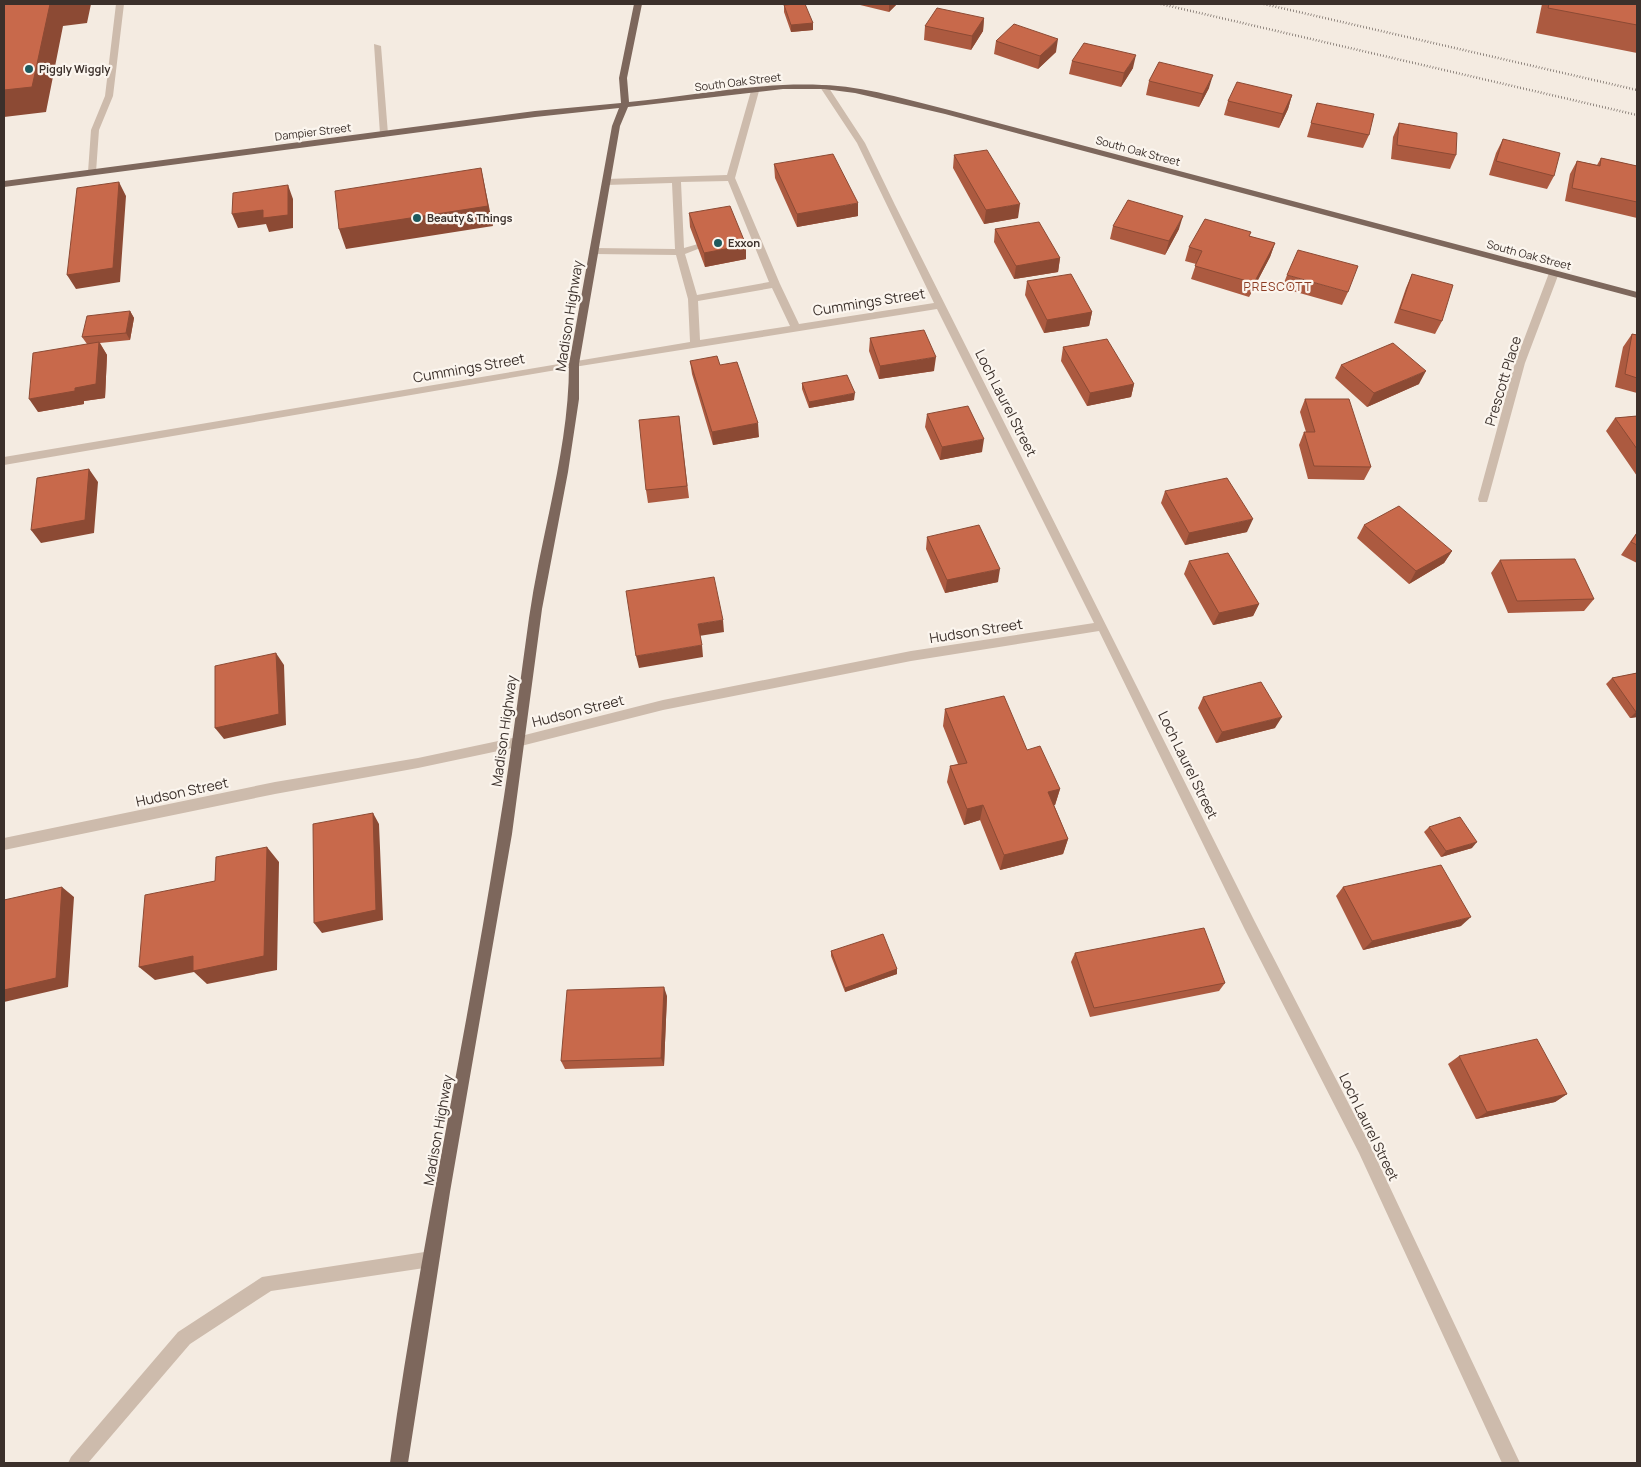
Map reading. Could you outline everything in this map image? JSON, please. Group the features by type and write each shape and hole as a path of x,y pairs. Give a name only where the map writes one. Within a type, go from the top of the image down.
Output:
{"main road":[{"name":"Madison Highway","path":"399,1463 431,1259 505,834 536,608 563,472 574,399 574,364 616,126 625,105 623,78 638,4"},
{"name":"South Oak Street","path":"625,105 803,86 855,91 946,112 1637,295"},
{"name":"Dampier Street","path":"4,184 535,114 625,105"}],"street":[{"path":"92,172 95,130 109,96 120,4"},
{"path":"377,46 384,134"},
{"name":"Loch Laurel Street","path":"824,87 861,143 1250,926 1364,1148 1512,1463"},
{"path":"754,91 731,178 751,237 796,328"},
{"path":"606,182 731,178"},
{"path":"676,180 680,252 693,298 695,344"},
{"path":"594,251 680,252 698,247"},
{"name":"Prescott Place","path":"1483,500 1520,363 1554,273"},
{"path":"693,298 775,284"},
{"name":"Cummings Street","path":"4,461 574,364 940,305"},
{"name":"Hudson Street","path":"4,844 275,788 418,763 517,742 663,705 911,656 1102,626"},
{"path":"77,1463 184,1338 268,1283 431,1259"}],"building":[{"path":"4,4 50,4 32,87 4,90"},
{"path":"805,4 813,23 791,25 784,5"},
{"path":"1549,4 1637,4 1637,25 1548,8"},
{"path":"937,8 984,18 972,36 925,26"},
{"path":"1014,24 1058,39 1040,56 996,41"},
{"path":"1084,43 1136,55 1124,73 1072,61"},
{"path":"1159,62 1213,75 1203,94 1149,81"},
{"path":"1237,82 1292,95 1283,114 1228,101"},
{"path":"1317,103 1374,114 1369,135 1311,123"},
{"path":"1399,123 1457,133 1456,155 1397,145"},
{"path":"1503,139 1560,153 1554,176 1496,161"},
{"path":"987,150 1020,204 986,210 954,155"},
{"path":"833,154 858,203 797,214 774,164"},
{"path":"1601,158 1637,166 1637,202 1572,188 1577,161 1600,166"},
{"path":"481,168 488,206 339,229 335,191"},
{"path":"119,182 113,268 67,275 77,188"},
{"path":"288,185 288,215 263,218 263,210 232,214 233,193"},
{"path":"1128,200 1183,216 1169,241 1113,226"},
{"path":"730,206 746,245 704,253 689,213"},
{"path":"1205,219 1251,232 1249,236 1275,243 1254,283 1195,266 1202,251 1189,247"},
{"path":"1039,222 1060,258 1016,266 995,229"},
{"path":"1298,250 1358,266 1348,292 1287,275"},
{"path":"1071,274 1092,312 1047,320 1027,281"},
{"path":"1412,274 1453,285 1442,321 1400,309"},
{"path":"130,311 126,333 82,337 87,316"},
{"path":"924,330 936,357 880,366 870,338"},
{"path":"1632,334 1637,335 1637,378 1625,374"},
{"path":"1107,339 1134,384 1090,393 1063,347"},
{"path":"99,342 96,384 75,388 75,391 29,399 33,353"},
{"path":"1393,343 1426,371 1374,393 1341,365"},
{"path":"717,356 720,365 737,362 758,423 712,432 690,361"},
{"path":"847,375 855,393 809,402 802,383"},
{"path":"1305,399 1349,399 1371,467 1314,466 1304,432 1315,432"},
{"path":"968,406 984,439 942,447 927,414"},
{"path":"679,416 687,486 646,490 639,420"},
{"path":"1637,416 1637,449 1615,418"},
{"path":"89,469 85,520 31,530 37,478"},
{"path":"1227,478 1253,519 1189,533 1165,491"},
{"path":"1399,506 1452,551 1416,571 1364,525"},
{"path":"979,525 1000,569 947,580 927,537"},
{"path":"1637,533 1637,545 1631,542"},
{"path":"1228,553 1259,604 1219,613 1189,561"},
{"path":"1575,559 1594,599 1517,601 1500,560"},
{"path":"714,577 723,620 698,624 702,645 636,656 626,591"},
{"path":"276,653 279,714 215,728 215,666"},
{"path":"1637,673 1637,712 1636,712 1612,678"},
{"path":"1261,682 1282,717 1222,732 1203,697"},
{"path":"1004,696 1027,750 1040,746 1060,789 1048,792 1068,839 1004,855 983,805 967,809 950,766 967,763 945,709"},
{"path":"373,813 376,910 314,923 313,824"},
{"path":"1460,817 1477,842 1446,851 1429,827"},
{"path":"267,847 264,956 193,971 193,956 139,967 145,895 215,881 216,857"},
{"path":"1441,865 1471,917 1372,941 1343,887"},
{"path":"62,887 56,978 4,990 4,900"},
{"path":"1204,928 1225,983 1094,1008 1075,953"},
{"path":"883,934 897,969 845,988 831,951"},
{"path":"664,987 661,1058 561,1061 567,990"},
{"path":"1537,1039 1567,1094 1487,1112 1459,1056"}],"railway":[{"path":"1161,4 1637,115"},
{"path":"1264,4 1637,90"}],"place":[{"name":"Piggly Wiggly","path":"29,69"},
{"name":"Beauty & Things","path":"417,218"},
{"name":"Exxon","path":"718,243"}],"district":[{"name":"PRESCOTT","path":"1278,287"}]}
